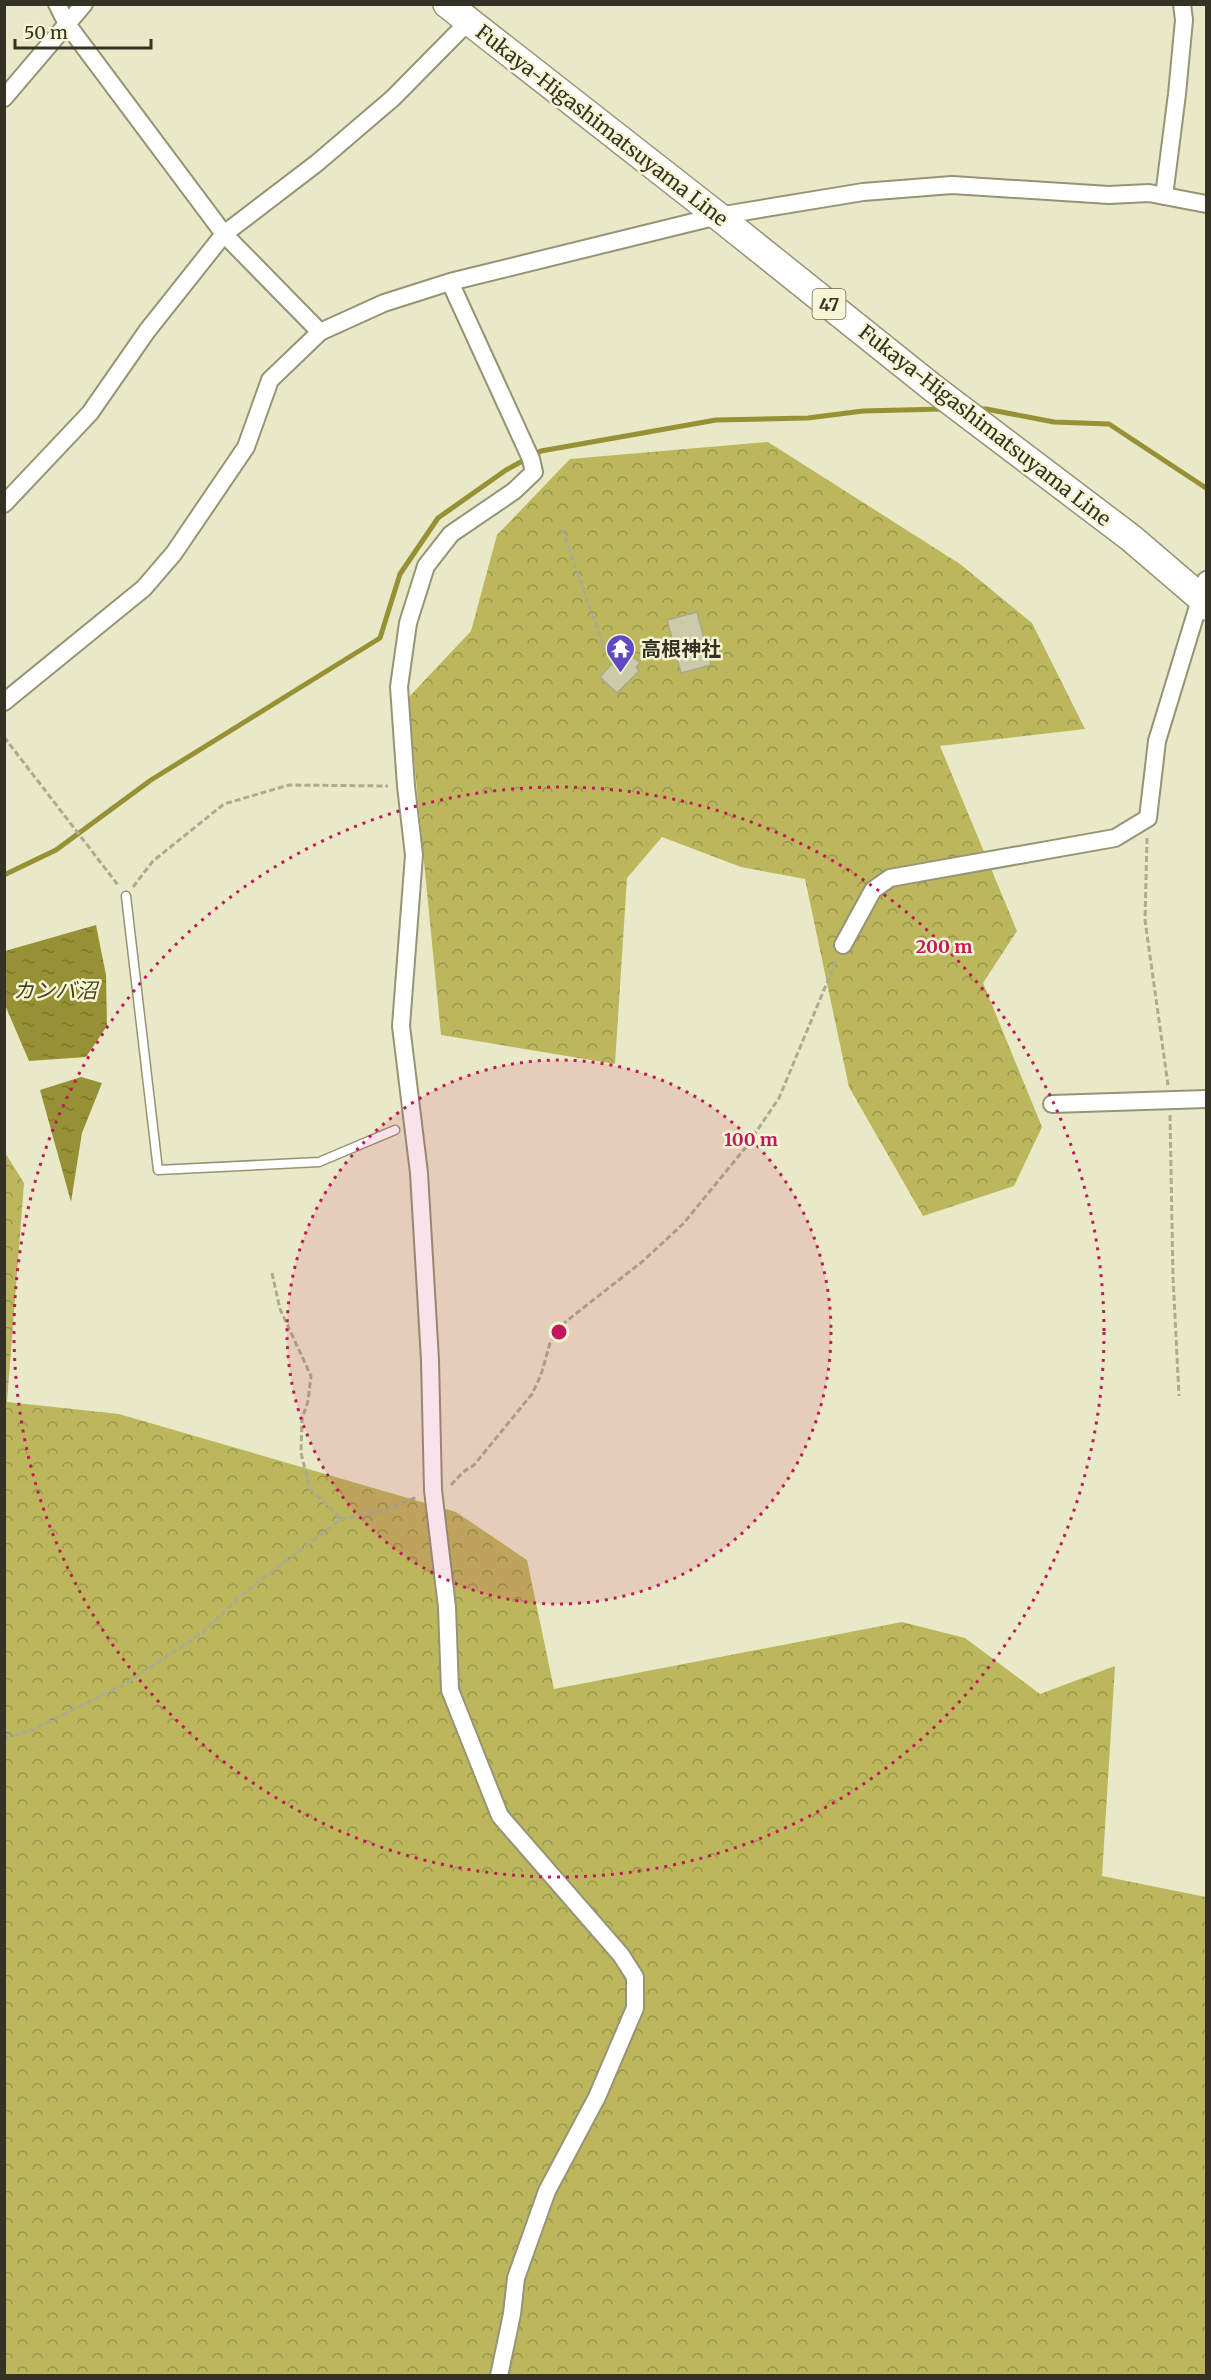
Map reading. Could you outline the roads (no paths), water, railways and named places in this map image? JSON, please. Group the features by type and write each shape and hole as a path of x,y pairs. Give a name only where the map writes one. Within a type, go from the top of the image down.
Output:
{"main road":[{"name":"Fukaya-Higashimatsuyama Line","path":"447,4 933,388 1205,594"}],"street":[{"path":"57,4 67,24 224,234 320,332"},
{"path":"4,98 84,4"},
{"path":"1164,196 1178,94 1184,20 1182,4"},
{"path":"4,504 90,413 147,331 224,234 317,163 393,98 469,21"},
{"path":"4,702 144,588 174,553 246,447 270,380 320,332 384,303 450,282 718,216 864,192 915,186 952,185 1109,195 1149,193 1206,204"},
{"path":"450,282 531,459 534,472 514,491 451,534 426,566 408,623 399,687 406,786 414,855 401,1026 419,1173 430,1360 433,1490 447,1608 450,1690 500,1816 621,1955 635,1977 634,2008 622,2040 597,2097 548,2191 516,2278 512,2314 499,2376"},
{"path":"843,945 873,890 890,878 1115,838 1148,818 1157,741 1205,594"},
{"path":"1052,1104 1206,1099"}],"lane":[{"path":"126,896 158,1170 319,1162 394,1130"}],"water":[{"name":"カンバ沼","path":"96,925 106,975 107,1026 86,1057 29,1061 5,1005 5,951"},
{"path":"81,1077 102,1083 82,1133 71,1202 40,1090"}],"waterway":[{"path":"4,875 56,850 151,780 380,638 400,574 438,518 506,470 541,451 716,420 808,418 863,411 943,409"},
{"path":"977,409 1054,422 1109,424 1206,488"}],"place":[{"name":"高根神社","path":"620,674"}]}
